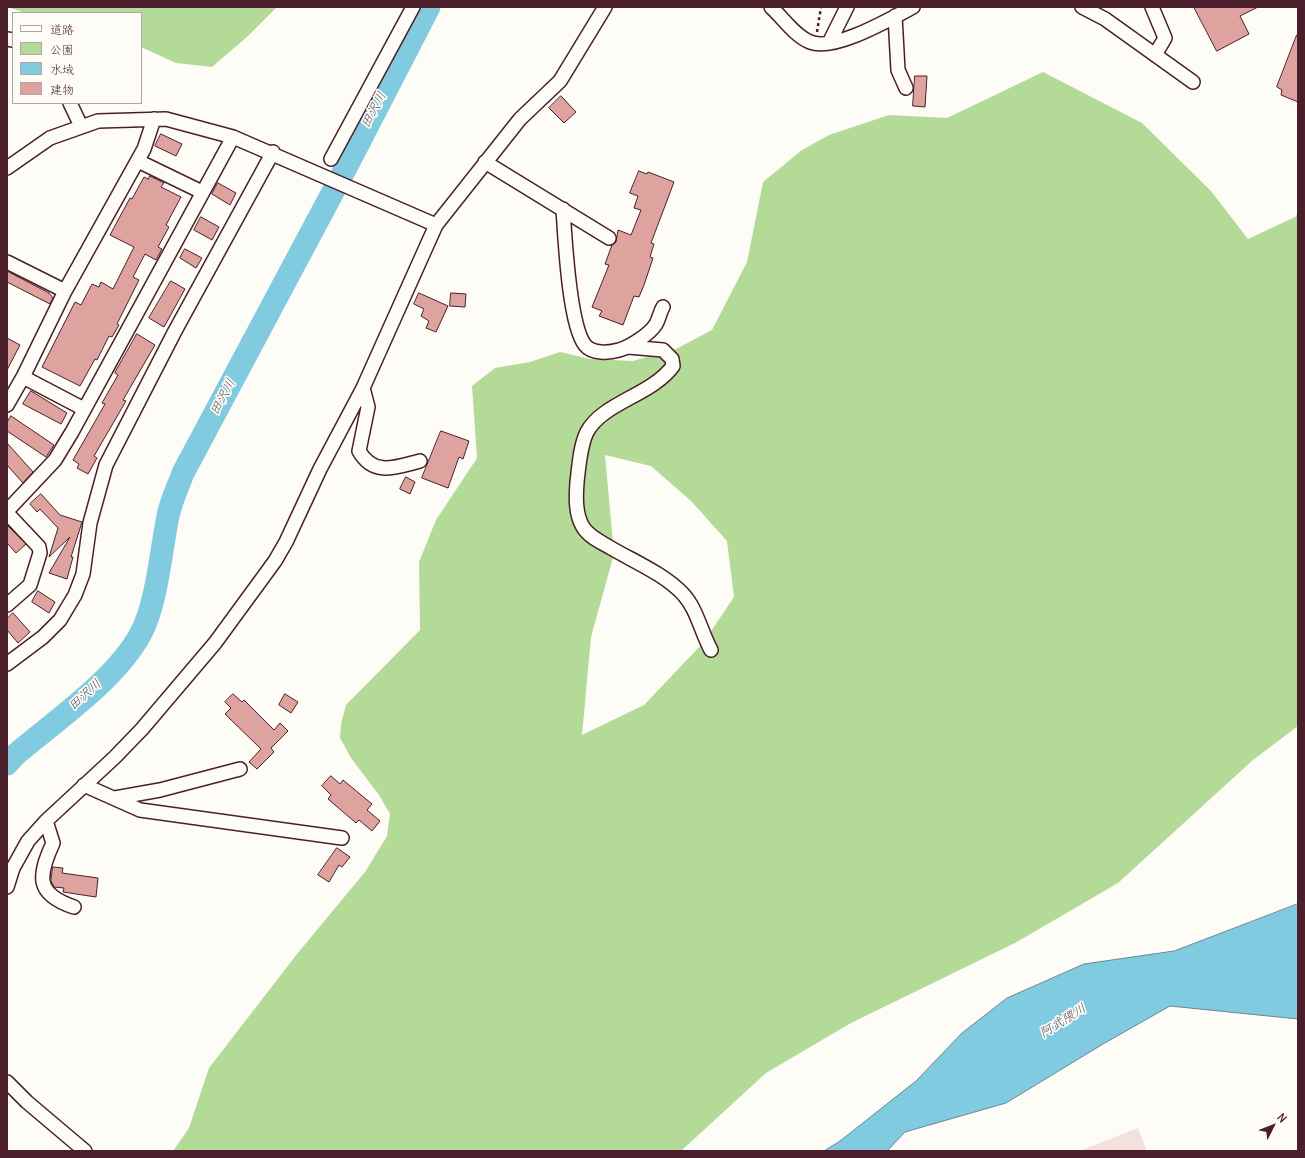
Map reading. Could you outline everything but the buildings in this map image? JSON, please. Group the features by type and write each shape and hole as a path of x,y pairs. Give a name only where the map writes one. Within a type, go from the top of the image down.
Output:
{"street":[{"path":"331,159 413,7"},
{"path":"7,887 13,868 22,849 46,821 115,757 142,729 215,643 257,587 286,542 320,468 363,388 436,225 520,120 560,81 605,7"},
{"path":"771,7 796,32 810,42 829,43 862,33 913,7"},
{"path":"829,43 847,7"},
{"path":"1082,7 1105,19 1192,82"},
{"path":"1152,7 1165,38 1155,55"},
{"path":"895,16 898,70 906,88"},
{"path":"70,104 81,126"},
{"path":"7,168 50,138 81,126 98,121 154,119 198,127 233,137 273,152 436,225"},
{"path":"7,405 23,377 65,291 138,161 148,139 154,119"},
{"path":"7,605 30,585 40,553 39,547 7,512 55,460 233,137"},
{"path":"7,664 48,633 60,620 75,595 83,574 90,523 106,465 172,338 273,152"},
{"path":"138,161 202,192"},
{"path":"485,162 609,238"},
{"path":"563,210 570,292 578,331 585,345 591,350 608,352 628,347 663,350 672,359 673,366 662,378 596,420 587,432 580,460 577,490 577,512 583,527 593,537 664,578 683,594 699,620 704,637 711,650"},
{"path":"7,262 65,291"},
{"path":"628,347 655,325 663,307"},
{"path":"23,377 84,409"},
{"path":"363,388 368,407 359,450 364,459 372,465 391,469 420,461"},
{"path":"115,798 160,790 240,769"},
{"path":"84,785 140,810 342,838"},
{"path":"46,821 53,843 44,863 42,880 44,888 60,903 74,907"},
{"path":"7,1082 27,1102 85,1151"}],"path":[{"path":"816,42 821,7"}],"shaded area":[{"path":"1138,1128 1147,1151 1079,1151"}],"green space":[{"path":"7,7 277,7 248,36 212,67 176,63 142,47 142,12 23,12"},
{"path":"1043,72 1142,123 1211,191 1248,239 1295,217 1298,213 1298,726 1253,760 1118,883 1015,943 851,1023 766,1073 681,1151 173,1151 189,1128 209,1068 297,954 365,872 387,836 390,814 379,795 351,758 340,738 341,724 346,705 420,630 419,562 436,520 477,458 472,386 495,368 530,362 560,352 590,359 633,361 676,349 712,330 747,262 763,182 802,150 829,135 889,115 947,118","holes":["605,455 651,466 691,501 727,541 734,597 703,643 644,705 582,735 591,637 614,554"]}],"water":[{"name":"阿武隈川","path":"1298,904 1298,1019 1170,1006 1103,1044 1006,1103 905,1132 887,1151 824,1151 840,1141 916,1081 962,1033 1007,998 1084,964 1174,951"}],"waterway":[{"path":"415,7 424,16"},
{"name":"田沢川","path":"7,764 15,755 66,714 101,683 117,667 141,633 155,592 169,510 183,473 351,158 429,7"}]}
